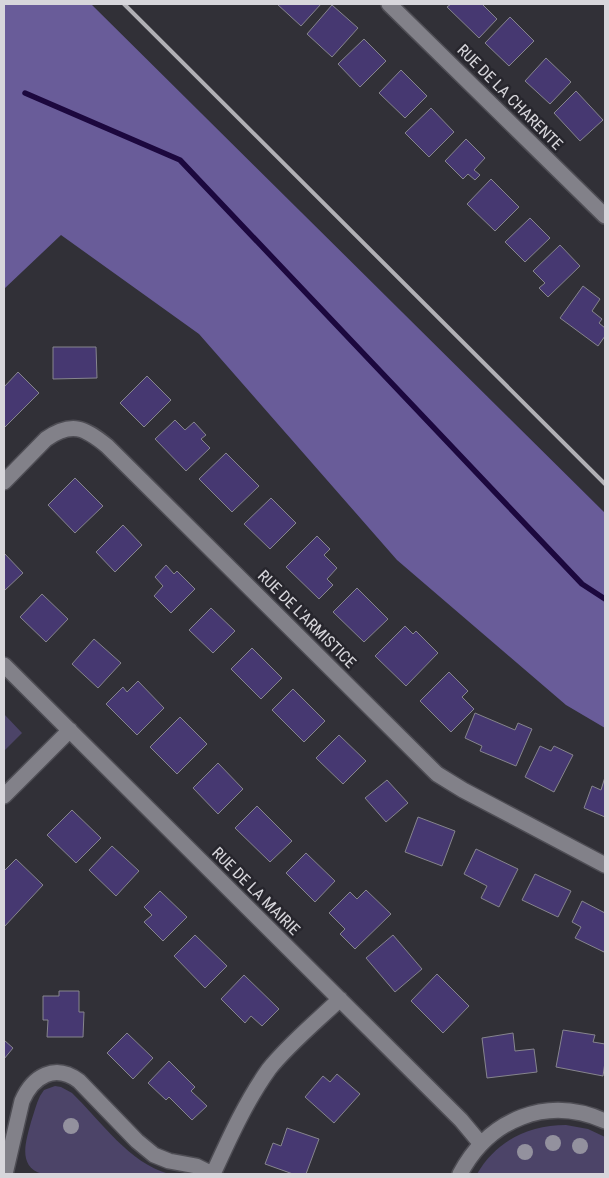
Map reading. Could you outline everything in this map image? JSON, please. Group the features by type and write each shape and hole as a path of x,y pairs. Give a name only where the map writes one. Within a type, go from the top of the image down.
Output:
{"street":[{"name":"RUE DE LA CHARENTE","path":"389,4 605,216"},
{"name":"RUE DE L'ARMISTICE","path":"4,482 46,439 54,434 62,430 75,428 81,428 93,434 264,600 437,774 462,790 605,864"},
{"name":"RUE DE LA MAIRIE","path":"4,665 461,1120 481,1144"},
{"path":"4,796 70,730"},
{"path":"5,1174 26,1091 35,1080 54,1073 68,1074 79,1082 136,1141 154,1155 169,1161 196,1166 213,1174 249,1102 270,1068 340,999"},
{"path":"460,1174 481,1144 506,1124 535,1113 560,1110 572,1111 584,1113 605,1121"}],"shaded area":[{"path":"4,4 91,4 605,513 605,728 566,705 397,560 199,334 61,235 4,289"},
{"path":"4,714 22,733 4,751"},
{"path":"55,1086 72,1093 128,1151 155,1169 169,1174 42,1174 34,1170 26,1159 27,1137 40,1096 44,1090"},
{"path":"566,1125 588,1129 605,1137 605,1174 477,1174 494,1152 514,1137 539,1128"}],"building":[{"path":"277,4 321,4 301,26"},
{"path":"451,4 482,4 497,19 479,38 447,7"},
{"path":"332,5 358,28 332,57 307,34"},
{"path":"510,17 534,41 509,66 485,43"},
{"path":"364,39 386,61 360,87 338,64"},
{"path":"546,58 571,82 550,104 525,81"},
{"path":"401,70 427,96 405,118 379,93"},
{"path":"576,91 603,120 580,141 554,113"},
{"path":"431,108 454,132 429,157 405,133"},
{"path":"466,139 485,158 474,170 480,175 475,180 468,174 463,179 445,161"},
{"path":"491,179 519,207 495,231 467,204"},
{"path":"530,218 550,238 525,262 505,242"},
{"path":"560,245 580,266 548,297 539,288 545,283 533,271"},
{"path":"583,286 600,299 592,311 602,319 599,323 605,328 605,336 598,346 560,318"},
{"path":"53,347 96,347 97,378 53,379"},
{"path":"18,372 39,393 4,428 4,387"},
{"path":"147,376 171,400 144,427 120,403"},
{"path":"175,420 185,430 194,422 206,435 201,439 210,448 186,471 155,439"},
{"path":"226,453 259,486 232,512 199,479"},
{"path":"75,478 103,506 75,533 48,505"},
{"path":"271,498 296,523 270,549 244,524"},
{"path":"123,525 142,545 115,572 96,552"},
{"path":"317,536 330,549 324,555 337,568 327,579 333,585 319,599 286,567"},
{"path":"4,553 23,573 4,591"},
{"path":"166,565 174,574 177,571 195,589 171,613 154,596 163,586 155,577"},
{"path":"357,588 388,619 364,642 333,612"},
{"path":"42,594 68,619 46,642 20,617"},
{"path":"211,608 235,631 213,653 189,630"},
{"path":"405,626 413,634 416,631 438,653 406,686 375,656"},
{"path":"94,639 121,663 98,688 72,664"},
{"path":"252,648 282,678 261,699 231,669"},
{"path":"449,672 468,691 462,697 474,709 451,732 420,701"},
{"path":"138,681 164,708 137,735 106,704 123,687 127,692"},
{"path":"293,689 325,721 304,742 272,710"},
{"path":"475,713 515,730 518,723 532,729 516,766 480,751 482,746 465,738"},
{"path":"180,717 207,744 177,774 150,747"},
{"path":"339,735 366,761 343,784 316,758"},
{"path":"540,746 551,751 554,746 573,755 554,792 525,777"},
{"path":"218,763 243,789 218,814 193,788"},
{"path":"605,777 605,817 584,808 592,786 601,790"},
{"path":"387,780 408,803 386,822 365,798"},
{"path":"257,806 292,841 270,862 235,828"},
{"path":"72,810 101,838 76,863 47,835"},
{"path":"418,817 455,831 442,866 405,852"},
{"path":"112,846 139,871 116,896 89,870"},
{"path":"476,849 518,869 499,907 481,898 487,886 464,874"},
{"path":"306,853 335,881 315,902 286,873"},
{"path":"16,859 43,885 4,927 4,871"},
{"path":"535,874 571,891 558,917 522,900"},
{"path":"366,890 391,914 355,949 340,934 345,929 329,913 350,892 357,899"},
{"path":"160,891 187,917 163,941 144,922 152,915 144,907"},
{"path":"582,901 605,913 604,952 575,938 581,927 572,922"},
{"path":"195,935 227,966 205,988 174,956"},
{"path":"393,935 422,969 395,992 366,958"},
{"path":"437,974 469,1006 443,1033 411,1001"},
{"path":"244,975 279,1009 262,1026 251,1016 245,1023 221,999"},
{"path":"59,991 79,991 79,1012 84,1012 83,1037 47,1037 48,1020 43,1020 43,996 59,996"},
{"path":"563,1030 595,1035 593,1042 605,1044 603,1076 556,1067"},
{"path":"127,1033 153,1058 133,1079 107,1053"},
{"path":"513,1033 515,1051 534,1049 537,1072 487,1078 482,1038"},
{"path":"4,1040 13,1048 4,1059"},
{"path":"169,1061 195,1087 191,1091 207,1106 192,1120 169,1097 166,1100 148,1083"},
{"path":"337,1074 360,1094 334,1123 305,1097 323,1076 330,1082"},
{"path":"287,1128 319,1139 306,1174 293,1174 265,1164 273,1143 281,1146"}],"waterway":[{"path":"25,93 180,160 582,584 605,599"}],"railway":[{"path":"124,4 605,484"}]}
